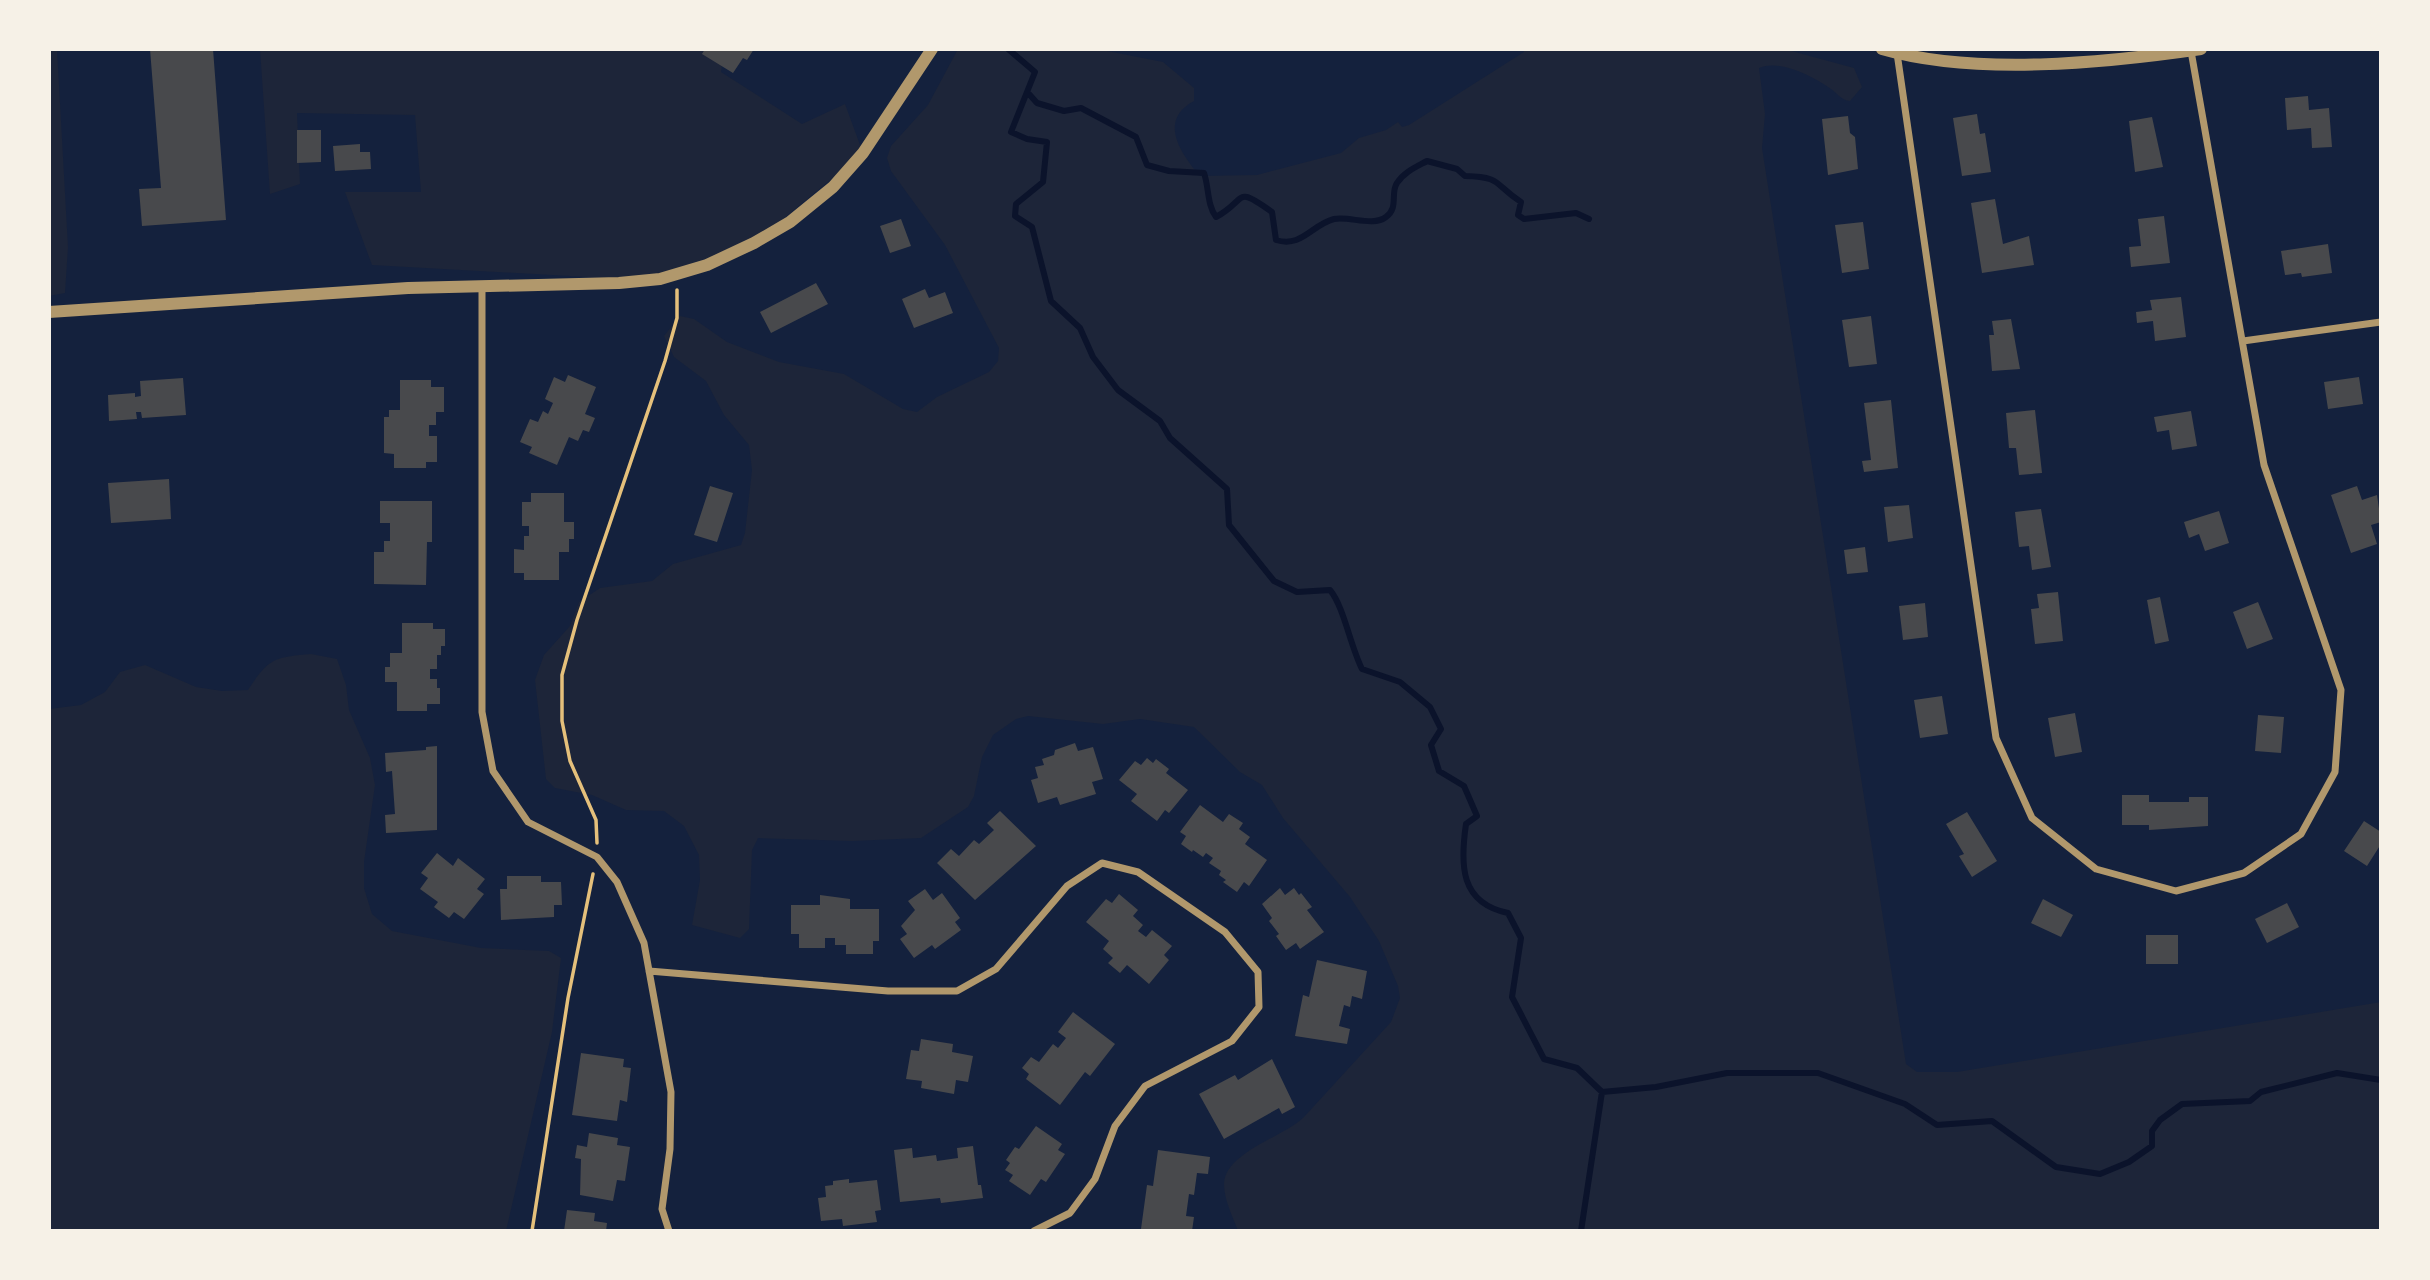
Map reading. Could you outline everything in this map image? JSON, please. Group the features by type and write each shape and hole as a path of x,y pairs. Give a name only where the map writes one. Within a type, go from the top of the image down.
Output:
{"street":[{"path":"49,312 395,288 619,283 673,275 707,265 790,222 833,187 863,153 932,49"},
{"path":"1882,49 1977,63 2070,62 2196,50 2264,465 2341,690 2335,772 2301,834 2244,873 2176,891 2096,869 2032,818 1996,738 1897,53"},
{"path":"482,286 482,712 493,771 528,822 597,856 617,882 643,943 671,1092 670,1149 662,1209 669,1231"},
{"path":"2243,341 2381,322"},
{"path":"649,971 888,991 957,991 996,969 1067,886 1102,863 1138,872 1225,932 1258,972 1259,1007 1232,1041 1145,1086 1115,1126 1095,1179 1070,1213 1034,1231"}],"path":[{"path":"589,803 570,761 562,721 562,675 577,621 677,318 679,301 673,275"},
{"path":"532,1231 568,998 585,911"}],"shaded area":[{"path":"49,49 57,49 68,247 65,293 49,296"},
{"path":"260,49 725,49 721,72 802,124 845,104 863,153 754,243 641,280 372,265 345,192 421,192 415,115 297,113 300,184 270,194"},
{"path":"958,49 1097,49 1163,62 1194,88 1194,101 1183,109 1175,127 1180,147 1200,176 1257,175 1341,153 1359,138 1386,130 1398,122 1402,127 1409,125 1524,52 1524,49 1784,49 1854,68 1862,87 1850,101 1796,70 1776,66 1759,68 1765,114 1762,148 1906,1064 1917,1072 1957,1072 2381,1002 2381,1231 1238,1231 1225,1196 1227,1173 1244,1154 1304,1117 1391,1022 1400,998 1398,986 1379,941 1350,897 1283,818 1262,785 1240,772 1194,727 1140,719 1103,724 1028,716 1016,719 993,735 982,757 974,796 968,807 921,838 852,841 758,838 752,850 749,929 740,938 692,925 700,880 699,855 684,826 664,811 626,810 592,795 555,788 546,779 535,680 544,655 570,626 579,602 600,588 652,581 673,564 741,545 745,533 752,470 749,445 724,415 706,381 674,357 664,336 680,316 694,319 727,342 779,362 844,374 903,409 917,412 937,397 989,372 998,361 999,348 945,245 891,171 887,158 891,146 928,105"},
{"path":"311,654 337,659 346,685 349,710 370,758 375,785 364,862 364,888 372,914 392,931 481,948 549,951 561,958 552,1032 506,1231 49,1231 49,709 81,705 105,692 120,672 145,665 196,687 222,691 248,690 261,672 273,662"}],"building":[{"path":"150,49 213,49 226,220 142,226 139,189 161,188"},
{"path":"705,49 754,49 747,60 743,58 733,73 702,54"},
{"path":"2308,96 2309,110 2329,108 2332,147 2312,148 2311,128 2287,130 2285,98"},
{"path":"1977,114 1980,134 1985,133 1991,172 1962,176 1953,118"},
{"path":"1848,116 1850,133 1855,137 1858,169 1828,175 1822,119"},
{"path":"2152,117 2163,167 2135,172 2129,121"},
{"path":"297,130 321,130 321,162 297,163"},
{"path":"360,144 360,152 370,152 371,169 335,171 333,146"},
{"path":"1995,199 2003,244 2029,236 2034,265 1982,273 1971,203"},
{"path":"2164,216 2170,263 2131,267 2129,247 2141,246 2138,219"},
{"path":"901,219 911,246 890,253 880,226"},
{"path":"1863,222 1869,269 1842,273 1835,225"},
{"path":"2328,244 2332,273 2302,277 2301,273 2285,275 2281,251"},
{"path":"816,283 828,304 771,333 760,312"},
{"path":"925,289 929,298 945,292 953,313 914,328 902,299"},
{"path":"2181,297 2186,337 2155,341 2153,321 2137,323 2136,312 2152,310 2150,300"},
{"path":"1871,316 1877,364 1849,367 1842,320"},
{"path":"2011,319 2020,369 1992,371 1989,335 1994,335 1992,321"},
{"path":"568,375 596,387 585,414 595,418 589,432 583,430 578,441 569,437 557,465 529,453 532,447 520,442 530,419 538,422 543,411 548,414 553,403 545,399 554,377 565,382"},
{"path":"2359,377 2363,404 2328,409 2324,382"},
{"path":"183,378 186,415 142,418 141,412 136,412 137,419 109,421 108,395 135,393 135,397 141,396 140,381"},
{"path":"400,380 431,380 431,387 444,387 444,412 436,412 436,425 429,425 429,436 437,436 437,462 426,462 426,468 394,468 394,454 384,453 384,417 389,417 389,410 400,410"},
{"path":"1891,400 1898,468 1864,472 1862,461 1871,460 1864,403"},
{"path":"2035,410 2042,473 2019,475 2016,448 2009,448 2006,413"},
{"path":"2191,411 2197,446 2172,450 2169,430 2157,432 2154,417"},
{"path":"169,479 171,519 111,523 108,483"},
{"path":"710,486 733,493 717,542 694,535"},
{"path":"2357,486 2362,500 2377,495 2381,522 2371,525 2377,544 2351,553 2331,495"},
{"path":"531,493 564,493 564,522 574,522 574,539 569,539 569,552 559,552 559,580 524,580 524,573 514,573 514,549 524,550 524,536 529,536 529,526 522,526 522,502 531,502"},
{"path":"380,501 432,501 432,542 427,542 426,585 374,584 374,552 384,552 384,541 390,541 390,523 380,523"},
{"path":"1909,505 1913,538 1888,542 1884,507"},
{"path":"2041,509 2051,567 2032,570 2029,546 2019,547 2015,512"},
{"path":"2219,511 2229,543 2205,551 2199,534 2189,538 2184,522"},
{"path":"1865,547 1868,572 1847,574 1844,550"},
{"path":"2058,592 2063,641 2035,644 2031,609 2039,608 2037,594"},
{"path":"2160,597 2169,641 2155,644 2147,600"},
{"path":"2258,602 2273,639 2247,649 2233,612"},
{"path":"1925,603 1928,637 1903,640 1899,606"},
{"path":"402,623 433,623 433,629 445,629 445,646 441,646 441,655 437,655 437,669 430,669 430,679 437,679 437,688 440,688 440,704 427,704 427,711 397,711 397,682 385,682 385,667 390,667 390,653 402,653"},
{"path":"1942,696 1948,734 1920,738 1914,700"},
{"path":"2075,713 2082,752 2055,757 2048,718"},
{"path":"2258,715 2284,717 2281,753 2255,751"},
{"path":"1075,743 1078,751 1093,747 1103,779 1092,782 1096,794 1060,805 1057,797 1038,803 1031,780 1038,778 1035,767 1044,765 1042,759 1054,755 1055,750"},
{"path":"437,746 437,830 386,833 385,815 395,814 392,771 386,772 385,753 426,750 426,747"},
{"path":"1147,758 1153,763 1156,759 1169,769 1166,773 1188,790 1169,813 1165,810 1157,821 1131,801 1137,794 1119,780 1135,761 1141,765"},
{"path":"2122,795 2149,795 2149,802 2189,802 2189,797 2208,797 2208,826 2149,830 2149,825 2122,825"},
{"path":"1200,805 1223,822 1229,814 1243,823 1239,829 1250,837 1245,844 1267,860 1249,886 1244,882 1237,892 1223,882 1226,880 1219,875 1221,871 1209,863 1213,858 1206,853 1203,857 1181,844 1186,836 1180,832"},
{"path":"1000,811 1036,846 975,900 937,863 951,849 959,856 974,840 979,844 994,830 987,823"},
{"path":"1967,812 1997,861 1972,877 1959,856 1964,854 1946,824"},
{"path":"2364,821 2381,832 2381,844 2367,866 2344,851"},
{"path":"437,853 453,866 458,858 485,879 477,889 484,894 464,919 454,912 449,918 434,907 438,902 420,889 428,878 421,873"},
{"path":"507,876 541,876 541,882 561,882 562,905 554,905 554,917 501,920 500,889 507,889"},
{"path":"1280,888 1285,895 1294,888 1299,895 1301,893 1312,907 1307,910 1324,932 1300,949 1296,943 1286,950 1269,921 1272,918 1262,904"},
{"path":"925,889 933,900 942,893 960,918 955,922 961,930 935,949 932,945 914,958 900,939 907,934 901,926 915,910 908,901"},
{"path":"1119,894 1138,910 1133,916 1143,925 1138,931 1146,937 1152,930 1172,946 1164,955 1169,960 1149,984 1127,965 1120,973 1108,963 1113,958 1103,949 1109,941 1086,922 1106,899 1112,903"},
{"path":"820,895 850,899 850,909 879,909 879,941 873,941 873,954 846,954 846,945 835,945 835,938 825,938 825,948 799,948 799,934 791,934 791,905 820,905"},
{"path":"2043,899 2073,915 2061,937 2031,923"},
{"path":"2287,903 2299,927 2267,943 2255,919"},
{"path":"2146,935 2178,935 2178,964 2146,964"},
{"path":"1317,960 1367,971 1362,999 1352,996 1350,1007 1344,1005 1339,1026 1350,1029 1347,1044 1295,1036 1303,995 1309,997"},
{"path":"1073,1012 1115,1044 1090,1076 1085,1072 1060,1105 1026,1079 1029,1074 1022,1068 1031,1057 1039,1062 1053,1044 1058,1048 1066,1038 1058,1032"},
{"path":"921,1039 953,1044 952,1052 973,1056 968,1082 956,1080 954,1094 921,1088 922,1081 906,1079 911,1050 919,1051"},
{"path":"581,1053 624,1059 623,1067 631,1068 627,1102 620,1100 617,1121 572,1115"},
{"path":"1272,1059 1295,1107 1282,1114 1279,1108 1224,1139 1199,1094 1235,1075 1238,1080"},
{"path":"1036,1126 1062,1144 1058,1150 1065,1154 1046,1182 1041,1179 1030,1195 1009,1181 1013,1175 1005,1170 1010,1163 1006,1160 1015,1147 1019,1149"},
{"path":"589,1133 618,1138 617,1145 630,1147 625,1181 617,1180 613,1201 580,1195 581,1159 575,1158 577,1145 587,1147"},
{"path":"973,1146 978,1185 981,1185 983,1198 941,1203 940,1198 900,1202 894,1150 912,1148 913,1158 936,1155 937,1161 958,1158 957,1148"},
{"path":"1158,1150 1210,1157 1208,1174 1197,1173 1194,1195 1189,1194 1186,1216 1194,1217 1192,1231 1141,1229 1147,1185 1153,1186"},
{"path":"849,1179 849,1183 877,1180 881,1210 875,1211 877,1222 843,1226 842,1219 821,1221 818,1198 826,1197 825,1186 833,1185 833,1181"},
{"path":"567,1210 595,1213 594,1221 607,1223 606,1231 564,1231"}],"waterway":[{"path":"1008,49 1035,72 1011,132 1027,139 1047,142 1043,182 1016,204 1015,216 1032,227 1051,301 1080,328 1093,357 1118,390 1160,421 1170,438 1227,489 1229,525 1274,581 1297,592 1330,590 1339,606 1362,669 1400,682 1430,707 1441,729 1431,745 1439,771 1464,786 1477,816 1466,824 1463,854 1467,880 1480,901 1508,913 1521,938 1512,997 1544,1059 1577,1068 1602,1092 1656,1087 1727,1073 1818,1073 1905,1104 1937,1125 1992,1121 2056,1167 2100,1174 2129,1162 2152,1146 2152,1131 2160,1120 2182,1104 2250,1101 2261,1092 2337,1073 2381,1080"},
{"path":"1029,94 1037,103 1064,111 1081,108 1136,137 1147,165 1169,171 1204,173 1211,207 1216,217 1241,198 1246,197 1260,203 1272,212 1276,240 1293,241 1334,219 1381,220 1392,209 1395,187 1400,179 1427,161 1457,169 1465,176 1492,180 1521,202 1518,215 1524,219 1576,213 1589,219"},
{"path":"1581,1231 1602,1092"}]}
